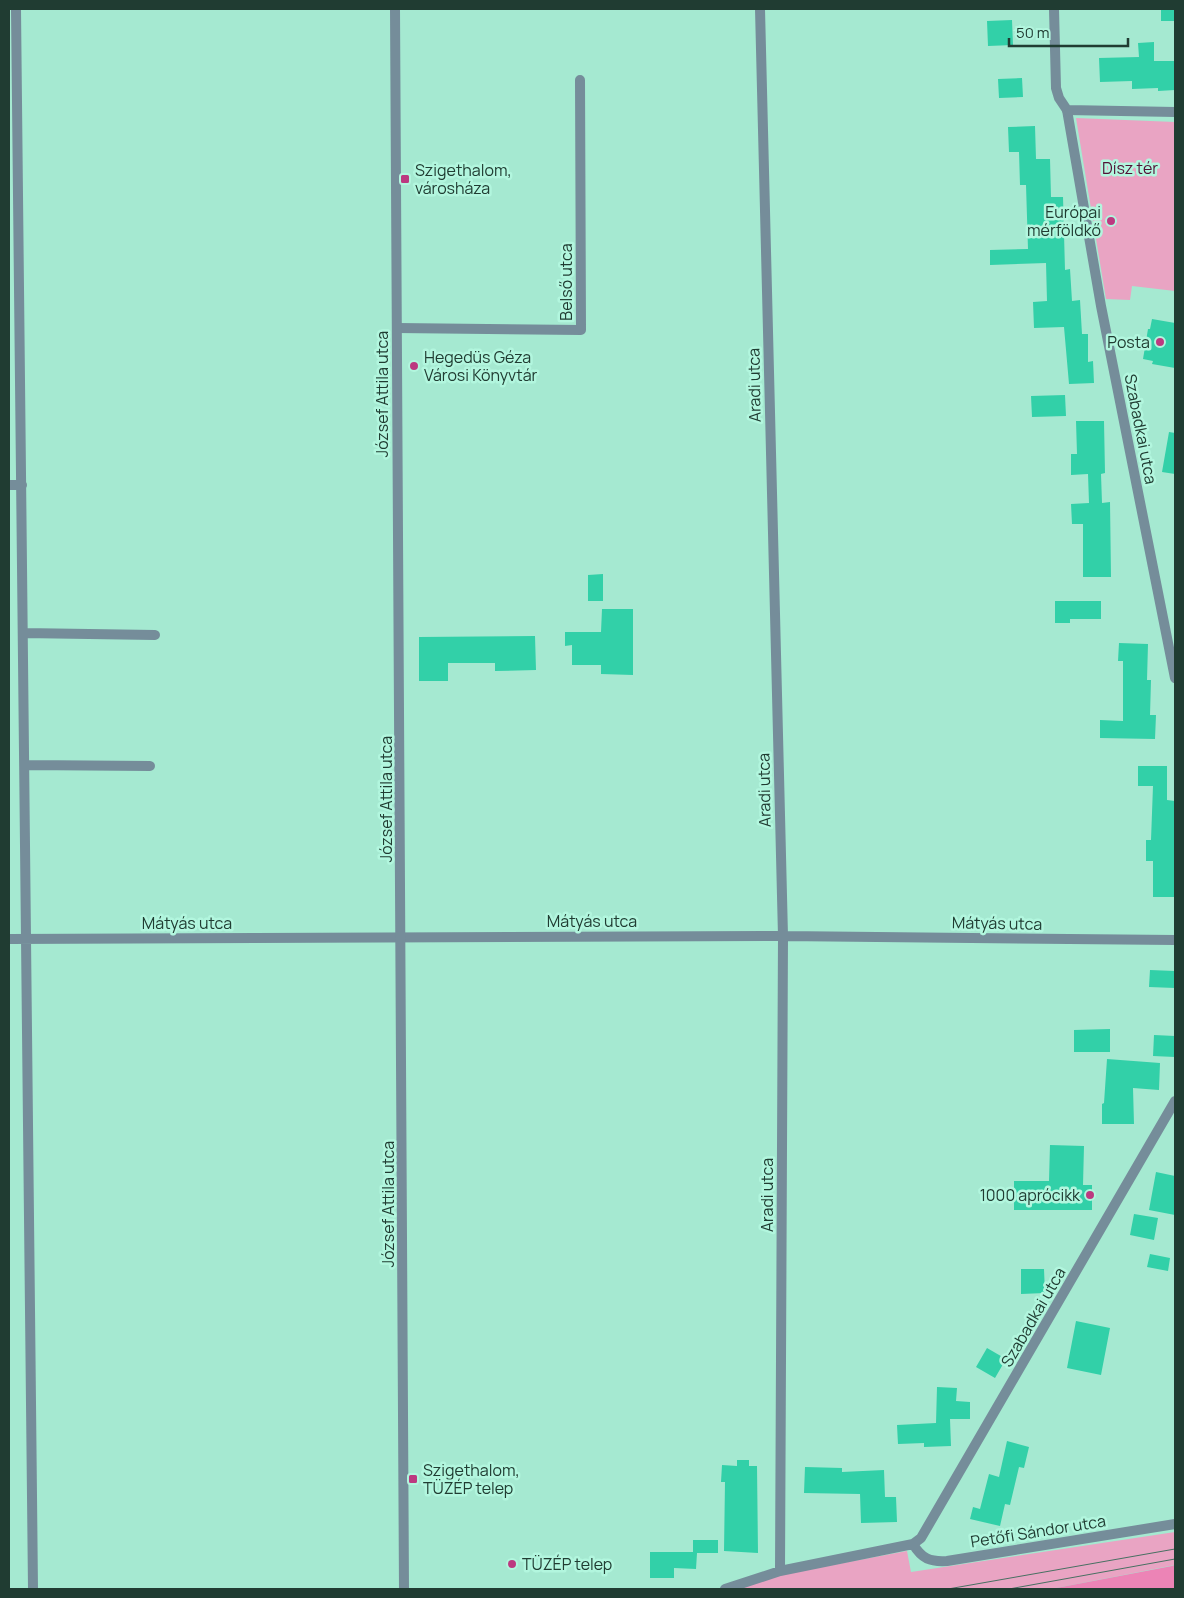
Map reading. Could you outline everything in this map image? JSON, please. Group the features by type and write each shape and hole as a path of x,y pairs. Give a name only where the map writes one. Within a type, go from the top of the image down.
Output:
{"street":[{"path":"16,9 33,1589"},
{"name":"József Attila utca","path":"395,9 402,937 404,1589"},
{"name":"Aradi utca","path":"760,9 783,936 780,1571"},
{"name":"Szabadkai utca","path":"1054,9 1056,88 1059,98 1067,110 1101,306 1175,678"},
{"name":"Belső utca","path":"397,328 581,330 580,80"},
{"path":"1067,110 1175,112"},
{"path":"9,485 22,485"},
{"path":"23,633 155,635"},
{"path":"25,765 150,766"},
{"name":"Mátyás utca","path":"9,938 783,936 1175,940"},
{"name":"Szabadkai utca","path":"912,1544 928,1529 1175,1101"},
{"name":"Petőfi Sándor utca","path":"912,1544 920,1556 932,1562 947,1561 1175,1524"},
{"path":"725,1589 780,1571 912,1544"}],"green space":[{"name":"Dísz tér","path":"1076,118 1175,122 1175,291 1132,286 1130,300 1106,299"},
{"path":"1175,1532 1175,1565 1051,1589 736,1589 779,1575 907,1551 911,1572"}],"shaded area":[{"path":"1175,1565 1175,1589 1051,1589 1172,1566"}],"building":[{"path":"1161,9 1175,9 1175,21 1161,21"},
{"path":"1012,20 1013,45 988,46 987,21"},
{"path":"1154,42 1154,61 1175,61 1175,90 1158,91 1158,88 1132,89 1132,81 1100,82 1099,58 1139,57 1138,43"},
{"path":"1022,78 1023,97 999,98 998,79"},
{"path":"1035,126 1036,159 1050,159 1051,197 1063,197 1065,270 1070,269 1072,301 1080,300 1082,334 1088,334 1088,362 1093,361 1094,383 1069,384 1064,327 1034,328 1033,302 1047,301 1046,263 990,265 990,250 1028,249 1026,185 1020,185 1019,152 1009,152 1008,127"},
{"name":"Posta","path":"1152,319 1175,323 1175,368 1152,364 1153,361 1143,359 1148,329 1150,329"},
{"path":"1065,395 1066,416 1032,417 1031,396"},
{"path":"1076,421 1104,421 1105,473 1101,474 1102,503 1110,502 1111,577 1083,577 1083,524 1072,524 1071,504 1089,503 1088,474 1071,475 1071,454 1077,454"},
{"path":"1169,432 1175,433 1175,474 1162,472"},
{"path":"603,574 603,601 588,601 588,575"},
{"path":"1055,601 1101,601 1101,619 1070,619 1070,623 1055,623"},
{"path":"602,609 633,609 633,675 601,674 601,665 572,665 572,645 565,646 565,632 601,632"},
{"path":"535,636 536,670 495,671 495,663 448,663 448,681 419,681 419,637"},
{"path":"1119,643 1148,644 1147,680 1151,680 1150,715 1156,715 1155,739 1100,738 1100,720 1123,721 1123,661 1118,661"},
{"path":"1138,766 1167,766 1167,800 1175,801 1175,897 1153,897 1153,861 1146,861 1146,840 1151,840 1153,786 1138,786"},
{"path":"1150,970 1175,971 1175,988 1149,987"},
{"path":"1110,1029 1110,1052 1074,1052 1074,1030"},
{"path":"1154,1035 1175,1036 1175,1057 1153,1056"},
{"path":"1107,1059 1160,1063 1159,1090 1133,1088 1134,1124 1102,1124 1102,1104 1104,1103"},
{"path":"1050,1145 1084,1146 1083,1185 1092,1185 1092,1210 1014,1210 1014,1181 1049,1181"},
{"path":"1156,1172 1175,1176 1175,1215 1149,1210"},
{"path":"1134,1214 1158,1218 1154,1240 1130,1235"},
{"path":"1150,1254 1170,1258 1168,1271 1147,1267"},
{"path":"1021,1269 1044,1269 1045,1293 1021,1294"},
{"path":"1076,1321 1110,1328 1101,1375 1067,1368"},
{"path":"987,1348 1006,1359 995,1378 976,1367"},
{"path":"937,1387 957,1388 956,1401 970,1402 970,1419 950,1419 951,1446 924,1447 924,1443 898,1444 897,1425 936,1423"},
{"path":"1007,1441 1029,1447 1024,1468 1019,1467 1010,1505 1005,1504 1000,1526 970,1519 973,1507 980,1509 989,1474 999,1477"},
{"path":"737,1460 749,1460 749,1466 757,1466 758,1553 724,1551 725,1482 721,1482 722,1465 737,1466"},
{"path":"805,1467 842,1468 842,1472 884,1470 885,1497 896,1497 897,1522 861,1523 860,1494 804,1493"},
{"path":"693,1540 718,1540 718,1553 697,1553 696,1569 674,1568 674,1578 650,1578 650,1552 693,1552"}],"tram line":[{"path":"948,1589 1175,1549"},
{"path":"1009,1589 1175,1559"}],"place":[{"name":"Szigethalom, városháza","path":"405,179"},
{"name":"Európai mérföldkő","path":"1111,221"},
{"name":"Posta","path":"1160,342"},
{"name":"Hegedüs Géza Városi Könyvtár","path":"414,366"},
{"name":"1000 aprócikk","path":"1090,1195"},
{"name":"Szigethalom, TÜZÉP telep","path":"413,1479"},
{"name":"TÜZÉP telep","path":"512,1564"}]}
